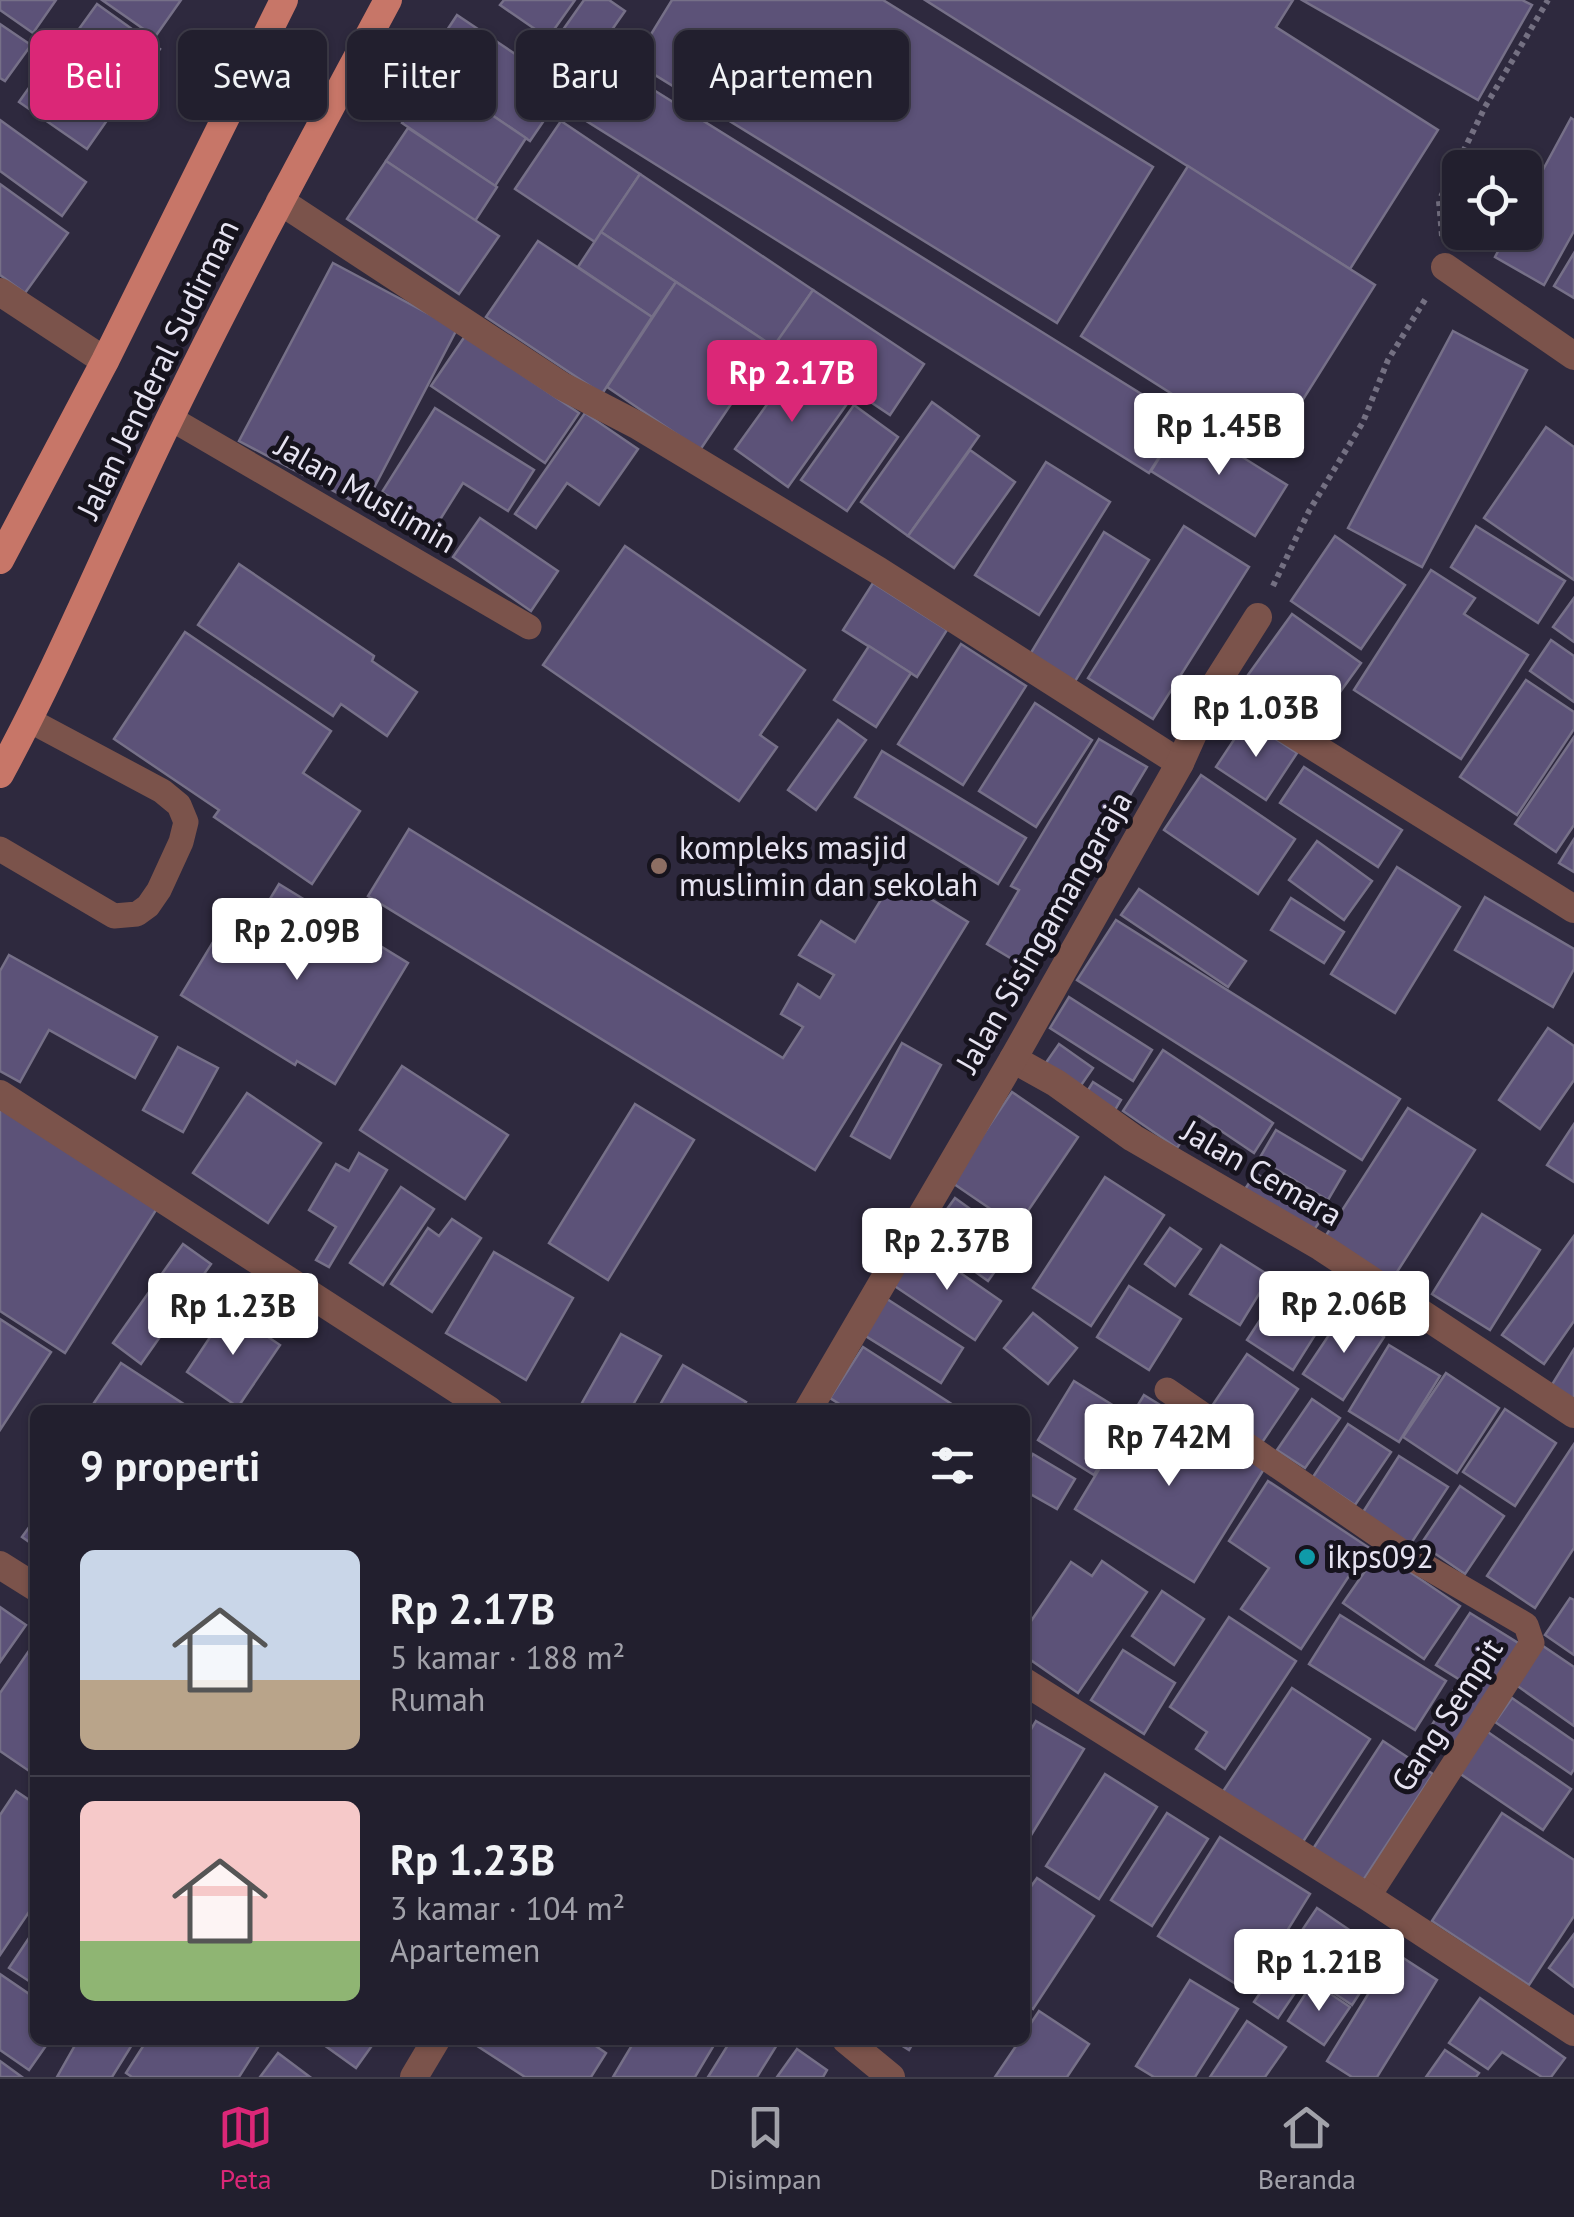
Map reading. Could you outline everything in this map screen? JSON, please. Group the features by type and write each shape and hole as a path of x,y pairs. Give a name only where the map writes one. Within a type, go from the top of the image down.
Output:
{"main road":[{"name":"Jalan Jenderal Sudirman","path":"0,774 170,418 388,0"},
{"name":"Jalan Jenderal Sudirman","path":"3,545 105,361 274,4"}],"street":[{"path":"280,201 562,386 637,425 879,571 1180,763"},
{"path":"1445,267 1574,356"},
{"path":"0,292 105,361"},
{"name":"Jalan Sisingamangaraja","path":"811,1405 1013,1059 1180,763 1215,685 1258,616"},
{"path":"1215,685 1574,910"},
{"name":"Jalan Cemara","path":"1013,1059 1056,1083 1132,1138 1322,1247 1574,1414"},
{"path":"0,1094 481,1405"},
{"path":"0,1564 30,1584"},
{"path":"1030,1685 1368,1896 1574,2032"},
{"path":"414,2077 433,2045"},
{"path":"852,2045 891,2077"}],"lane":[{"name":"Jalan Muslimin","path":"170,418 529,626"},
{"path":"0,849 114,916 137,914 148,906 165,880 186,822 178,805 162,791 29,720"},
{"name":"Gang Sempit","path":"1167,1390 1411,1558 1526,1626 1533,1638 1368,1896"}],"path":[{"path":"1258,616 1309,511 1363,422 1388,360 1445,267 1439,201 1485,107 1548,0"}],"building":[{"path":"0,0 56,0 35,30 30,31 0,10"},
{"path":"102,0 181,0 158,33 145,30"},
{"path":"504,0 575,0 554,30 536,30 500,5"},
{"path":"584,0 609,0 625,11 612,30 563,30"},
{"path":"672,0 883,0 1153,167 1057,323 728,120 909,120 909,30 674,30 674,87 654,74 654,30"},
{"path":"925,0 1293,0 1276,27 1438,130 1350,269"},
{"path":"1302,0 1522,0 1532,5 1478,100"},
{"path":"97,4 133,30 78,30"},
{"path":"457,15 479,30 447,30"},
{"path":"0,24 30,46 5,81 0,78"},
{"path":"496,41 516,55 516,120 544,120 530,141 496,118"},
{"path":"30,86 30,110 19,102"},
{"path":"654,90 674,103 674,120 702,120 1183,420 1149,473 585,120 654,120"},
{"path":"496,118 526,138 495,186 402,123"},
{"path":"1571,118 1574,231 1544,285 1495,257 1499,250 1542,250 1542,172"},
{"path":"0,120 86,182 62,216 0,171"},
{"path":"45,120 107,120 87,149"},
{"path":"561,121 640,174 595,242 515,189"},
{"path":"408,128 497,187 475,221 386,161"},
{"path":"386,161 499,236 459,294 347,219"},
{"path":"1188,166 1375,285 1268,455 1081,336"},
{"path":"640,174 813,290 774,347 601,232"},
{"path":"0,184 68,233 25,293 0,275"},
{"path":"601,232 676,282 652,317 578,267"},
{"path":"538,241 652,317 602,394 486,317"},
{"path":"1574,253 1574,298 1554,286"},
{"path":"333,263 457,329 364,507 239,441"},
{"path":"676,282 771,345 700,450 607,387"},
{"path":"813,290 924,364 890,415 778,340"},
{"path":"1453,331 1527,370 1422,567 1348,528"},
{"path":"465,336 579,413 545,463 431,386"},
{"path":"796,364 849,401 788,487 735,449"},
{"path":"932,402 979,436 908,536 861,502"},
{"path":"854,405 898,437 847,511 801,480"},
{"path":"435,408 534,470 508,511 463,483 436,526 382,492"},
{"path":"585,413 638,449 599,505 567,483 536,528 515,514"},
{"path":"1183,420 1287,485 1255,536 1151,471"},
{"path":"1546,427 1574,447 1574,580 1484,518"},
{"path":"970,450 1015,482 954,568 908,536"},
{"path":"1046,462 1110,502 1039,615 975,575"},
{"path":"480,518 558,571 531,611 453,557"},
{"path":"1184,526 1249,567 1153,719 1088,678"},
{"path":"1476,526 1565,581 1538,623 1451,567"},
{"path":"1104,532 1149,560 1074,683 1029,656"},
{"path":"1335,536 1405,585 1361,649 1291,601"},
{"path":"625,546 805,670 760,735 777,747 739,801 543,665"},
{"path":"239,564 374,656 372,661 417,692 387,736 341,704 333,716 198,625"},
{"path":"1431,570 1475,598 1464,614 1528,655 1461,759 1354,690"},
{"path":"873,583 947,630 917,677 843,630"},
{"path":"1574,598 1574,642 1553,627"},
{"path":"1292,614 1361,663 1317,724 1248,675"},
{"path":"185,632 331,731 303,773 360,811 312,884 214,817 219,810 114,739"},
{"path":"1551,640 1574,656 1574,702 1530,671"},
{"path":"961,644 1026,686 963,785 898,744"},
{"path":"869,646 911,673 876,727 834,700"},
{"path":"1526,680 1574,712 1574,729 1517,815 1460,777"},
{"path":"1035,703 1092,740 1036,827 979,791"},
{"path":"838,720 866,740 816,810 788,790"},
{"path":"1247,720 1297,753 1266,800 1216,767"},
{"path":"1574,737 1574,825 1556,852 1515,824"},
{"path":"1099,739 1147,767 1027,968 987,944 1019,890 1011,886"},
{"path":"882,751 1026,838 998,884 855,797"},
{"path":"1304,767 1402,830 1378,867 1280,803"},
{"path":"1201,775 1295,839 1258,894 1164,830"},
{"path":"409,829 783,1058 803,1027 781,1014 798,984 820,998 834,975 799,955 821,921 855,942 895,877 968,922 815,1170 368,896"},
{"path":"1574,839 1574,872 1559,863"},
{"path":"1317,841 1372,881 1344,920 1289,880"},
{"path":"1397,867 1460,907 1395,1013 1331,974"},
{"path":"279,884 408,963 335,1084 297,1061 295,1065 181,995 230,914 253,927"},
{"path":"1139,889 1246,961 1228,987 1121,915"},
{"path":"1485,897 1574,949 1574,969 1553,1007 1455,950"},
{"path":"1291,898 1344,932 1324,963 1271,930"},
{"path":"1116,920 1400,1099 1362,1160 1077,980"},
{"path":"9,955 157,1037 135,1078 49,1030 20,1082 0,1071 0,971"},
{"path":"1069,997 1152,1050 1133,1081 1050,1028"},
{"path":"1548,1028 1574,1046 1574,1080 1540,1129 1499,1100"},
{"path":"902,1043 941,1065 890,1158 851,1136"},
{"path":"1059,1044 1093,1068 1077,1091 1043,1067"},
{"path":"178,1047 218,1068 183,1132 143,1110"},
{"path":"1163,1050 1273,1123 1254,1153 1199,1116 1177,1148 1123,1111"},
{"path":"402,1066 508,1135 465,1199 360,1130"},
{"path":"1093,1082 1121,1100 1112,1115 1083,1098"},
{"path":"1012,1092 1078,1137 1017,1227 951,1182"},
{"path":"247,1093 321,1143 268,1223 193,1173"},
{"path":"635,1104 694,1140 608,1280 549,1243"},
{"path":"0,1105 158,1207 65,1353 0,1311"},
{"path":"1408,1108 1475,1150 1388,1286 1321,1243"},
{"path":"1574,1124 1574,1182 1547,1165"},
{"path":"1276,1130 1345,1171 1328,1200 1259,1159"},
{"path":"359,1153 387,1170 329,1267 316,1260 336,1227 309,1210 336,1164 349,1171"},
{"path":"1256,1173 1321,1220 1308,1238 1243,1192"},
{"path":"1105,1177 1164,1215 1091,1326 1033,1288"},
{"path":"401,1187 434,1209 383,1285 350,1263"},
{"path":"955,1198 1016,1242 988,1281 927,1237"},
{"path":"1482,1214 1540,1250 1490,1330 1432,1294"},
{"path":"452,1219 481,1238 432,1312 391,1284 428,1228 439,1236"},
{"path":"1170,1228 1201,1249 1175,1286 1145,1264"},
{"path":"1574,1236 1574,1321 1544,1364 1502,1335"},
{"path":"183,1244 211,1264 141,1364 113,1343"},
{"path":"920,1245 1001,1301 975,1340 893,1285"},
{"path":"1221,1245 1270,1276 1240,1325 1190,1294"},
{"path":"494,1252 573,1298 526,1380 446,1333"},
{"path":"1287,1279 1332,1308 1293,1370 1247,1340"},
{"path":"1129,1286 1181,1319 1149,1370 1097,1337"},
{"path":"887,1299 963,1348 941,1383 864,1335"},
{"path":"228,1310 280,1345 239,1405 187,1372"},
{"path":"1345,1311 1384,1337 1343,1400 1303,1374"},
{"path":"1033,1313 1077,1348 1048,1384 1004,1348"},
{"path":"0,1319 51,1352 0,1430"},
{"path":"621,1334 661,1356 633,1405 581,1405"},
{"path":"1389,1345 1440,1376 1399,1442 1349,1411"},
{"path":"863,1347 953,1405 841,1405 830,1398"},
{"path":"1574,1349 1574,1406 1548,1391"},
{"path":"1247,1354 1298,1389 1261,1444 1210,1409"},
{"path":"121,1363 185,1405 97,1405 94,1403"},
{"path":"683,1365 746,1402 744,1405 660,1405"},
{"path":"1446,1373 1499,1408 1457,1473 1403,1437"},
{"path":"1074,1381 1130,1416 1094,1475 1038,1440"},
{"path":"1144,1395 1264,1469 1194,1582 1075,1509"},
{"path":"1312,1399 1340,1418 1305,1468 1277,1450"},
{"path":"1505,1409 1556,1443 1515,1506 1463,1472"},
{"path":"1348,1424 1391,1452 1355,1505 1313,1477"},
{"path":"1574,1444 1574,1548 1535,1608 1487,1576"},
{"path":"1033,1454 1075,1479 1057,1509 1030,1494"},
{"path":"1399,1456 1448,1487 1406,1551 1358,1520"},
{"name":"ikps092","path":"1268,1481 1368,1547 1301,1649 1241,1609 1269,1568 1229,1541"},
{"path":"1460,1486 1504,1516 1465,1574 1421,1544"},
{"path":"30,1526 30,1543 22,1537"},
{"path":"1379,1551 1460,1606 1424,1659 1343,1603"},
{"path":"1102,1561 1147,1592 1078,1693 1030,1659 1030,1623 1071,1562 1092,1576"},
{"path":"1162,1591 1204,1619 1174,1665 1132,1636"},
{"path":"1570,1598 1574,1600 1574,1655 1545,1635"},
{"path":"0,1607 26,1625 0,1662"},
{"path":"1470,1613 1523,1646 1459,1747 1430,1728 1460,1680 1436,1665"},
{"path":"1340,1615 1446,1681 1415,1730 1309,1664"},
{"path":"1229,1617 1296,1661 1225,1769 1196,1749 1207,1732 1170,1707"},
{"path":"1543,1646 1574,1667 1574,1726 1516,1685"},
{"path":"30,1649 30,1772 0,1751 0,1693"},
{"path":"1123,1650 1175,1683 1144,1734 1091,1700"},
{"path":"1292,1688 1370,1739 1297,1851 1218,1799"},
{"path":"1512,1698 1574,1741 1571,1774 1495,1722"},
{"path":"1036,1721 1084,1749 1030,1837 1030,1731"},
{"path":"1482,1728 1571,1789 1543,1830 1453,1769"},
{"path":"1383,1741 1433,1774 1360,1885 1311,1852"},
{"path":"1105,1774 1157,1807 1099,1899 1046,1866"},
{"path":"16,1791 30,1801 30,1910 0,1955 0,1815"},
{"path":"1167,1813 1208,1839 1152,1926 1111,1900"},
{"path":"1502,1813 1574,1860 1574,1916 1529,1985 1432,1921"},
{"path":"1220,1837 1310,1894 1249,1992 1158,1936"},
{"path":"1037,1878 1094,1916 1033,2009 1030,2007 1030,1888"},
{"path":"1317,1908 1385,1954 1352,2005 1307,1975 1278,2018 1254,2002"},
{"path":"1574,1934 1574,1987 1549,1968"},
{"path":"30,1936 30,1982 9,1968"},
{"path":"1394,1952 1437,1980 1377,2077 1352,2077 1327,2061"},
{"path":"0,1974 30,1995 30,2045 46,2045 29,2070 0,2050"},
{"path":"1190,1980 1238,2009 1195,2077 1154,2077 1136,2066"},
{"path":"1313,1982 1350,2007 1324,2045 1288,2021"},
{"path":"1480,1998 1565,2058 1551,2077 1542,2077 1502,2052 1488,2069 1449,2043"},
{"path":"1039,2011 1089,2044 1067,2077 995,2077 1017,2045 1030,2045 1030,2024"},
{"path":"1247,2021 1286,2047 1265,2077 1210,2077"},
{"path":"75,2045 132,2045 112,2077 57,2077"},
{"path":"144,2045 259,2045 239,2077 132,2077 126,2073"},
{"path":"324,2045 372,2045 356,2068"},
{"path":"476,2045 594,2045 606,2053 591,2077 525,2077"},
{"path":"632,2045 714,2045 695,2077 613,2077"},
{"path":"728,2045 777,2045 757,2077 708,2077"},
{"path":"797,2049 827,2070 823,2077 777,2077"},
{"path":"1445,2050 1479,2073 1476,2077 1426,2077"},
{"path":"278,2053 310,2077 260,2077"},
{"path":"0,2061 22,2077 0,2077"}],"place":[{"name":"kompleks masjid muslimin dan sekolah","path":"659,866"},
{"name":"ikps092","path":"1307,1557"}]}
